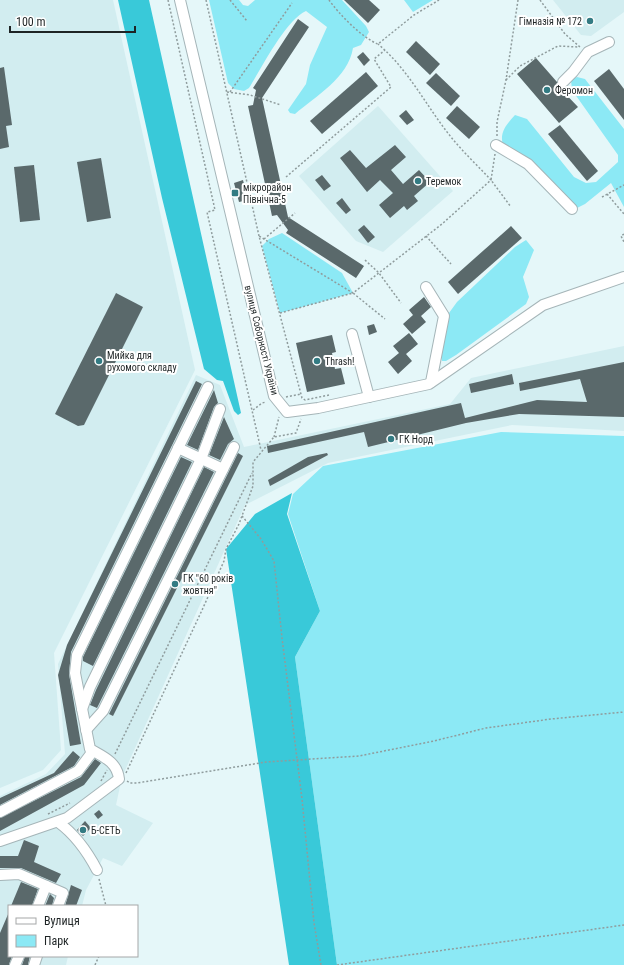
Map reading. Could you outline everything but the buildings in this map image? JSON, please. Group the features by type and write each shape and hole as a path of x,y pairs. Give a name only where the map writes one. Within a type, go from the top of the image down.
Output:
{"street":[{"name":"вулиця Соборності України","path":"180,0 274,396 287,412 305,410 369,397 431,382 543,305 624,277"},
{"path":"563,82 573,72 588,52 609,42"},
{"path":"496,146 528,164 572,209"},
{"path":"426,287 444,316 431,382"},
{"path":"352,334 369,397"},
{"path":"0,841 67,818 122,776 111,762 90,749 75,673 77,655 208,387"},
{"path":"82,709 90,687 201,459 220,409"},
{"path":"86,730 103,711 234,447"},
{"path":"178,448 223,469"},
{"path":"0,812 78,771 93,750"},
{"path":"58,822 69,830 85,848 97,870"},
{"path":"0,875 19,874 63,893 58,905"},
{"path":"38,905 46,886"}],"path":[{"path":"168,0 215,210 207,212 261,450"},
{"path":"206,0 260,236 302,398 305,400 336,394"},
{"path":"230,0 247,21"},
{"path":"329,0 334,7 370,40 378,44 393,56 451,138 491,180 511,207"},
{"path":"378,44 414,15 439,0"},
{"path":"280,313 353,292 426,236 491,180 498,122 518,0"},
{"path":"506,80 520,66 558,46 581,47 565,34 540,0"},
{"path":"230,92 292,3"},
{"path":"286,177 390,87 374,59 385,50"},
{"path":"227,92 250,96 281,105"},
{"path":"602,197 624,185"},
{"path":"607,194 624,214"},
{"path":"264,239 295,213"},
{"path":"624,234 620,236 624,242"},
{"path":"260,236 353,292 385,319"},
{"path":"426,236 451,264"},
{"path":"365,260 379,272 401,303"},
{"path":"282,406 274,437 261,450 253,462 252,486 239,524 226,549 224,561 129,770 122,776 125,779 130,783 137,783 213,772 240,765 359,756 434,741 486,728 551,719 624,712"},
{"path":"274,437 296,433 305,410"},
{"path":"100,783 252,473"},
{"path":"242,516 261,538 274,561 314,923 321,965"},
{"path":"48,814 76,801"},
{"path":"97,870 106,905"},
{"path":"337,965 624,925"}],"shaded area":[{"path":"0,0 113,0 195,370 54,653 61,750 43,770 0,788"},
{"path":"118,0 149,0 241,413 238,415 234,411 223,381 217,380 204,369 162,198"},
{"name":"Гімназія № 172","path":"553,0 624,0 624,12 591,36 581,35"},
{"path":"378,106 453,191 383,252 356,241 299,176"},
{"path":"624,346 624,431 512,425 328,463 245,505 122,777 116,805 153,823 122,866 103,858 86,890 82,905 8,905 8,957 68,957 66,965 0,965 0,796 46,774 65,754 58,664 196,375 220,385 244,447 450,404 471,378"},
{"path":"292,493 287,514 320,611 295,657 337,965 289,965 226,549 255,514"}],"green space":[{"path":"209,0 239,0 243,5 248,6 255,0 342,0 366,26 369,32 361,45 353,48 350,59 345,68 330,86 295,114 290,113 288,110 306,84 310,65 327,27 306,11 298,16 290,24 275,45 249,88 244,91 234,89 228,83"},
{"path":"404,0 433,0 413,12"},
{"path":"577,77 585,79 624,129 624,207 611,183 585,204 577,208 503,145 503,132 515,115 527,119 574,177 586,183 596,182 618,162 618,155 572,90 571,80"},
{"path":"282,233 342,273 353,293 280,313 262,246 269,239"},
{"path":"526,240 534,250 523,277 529,297 526,304 456,355 446,361 442,361 441,354 449,313 457,302 515,247"},
{"path":"501,432 624,436 624,965 337,965 295,657 320,611 288,514 293,494 323,466"}],"place":[{"name":"Гімназія № 172","path":"590,21"},
{"name":"Феромон","path":"547,90"},
{"name":"Теремок","path":"418,181"},
{"name":"мікрорайон Північна-5","path":"235,193"},
{"name":"Мийка для рухомого складу","path":"99,361"},
{"name":"Thrash!","path":"317,361"},
{"name":"ГК Норд","path":"391,439"},
{"name":"ГК \"60 років жовтня\"","path":"175,584"},
{"name":"Б-СЕТЬ","path":"83,830"}]}
